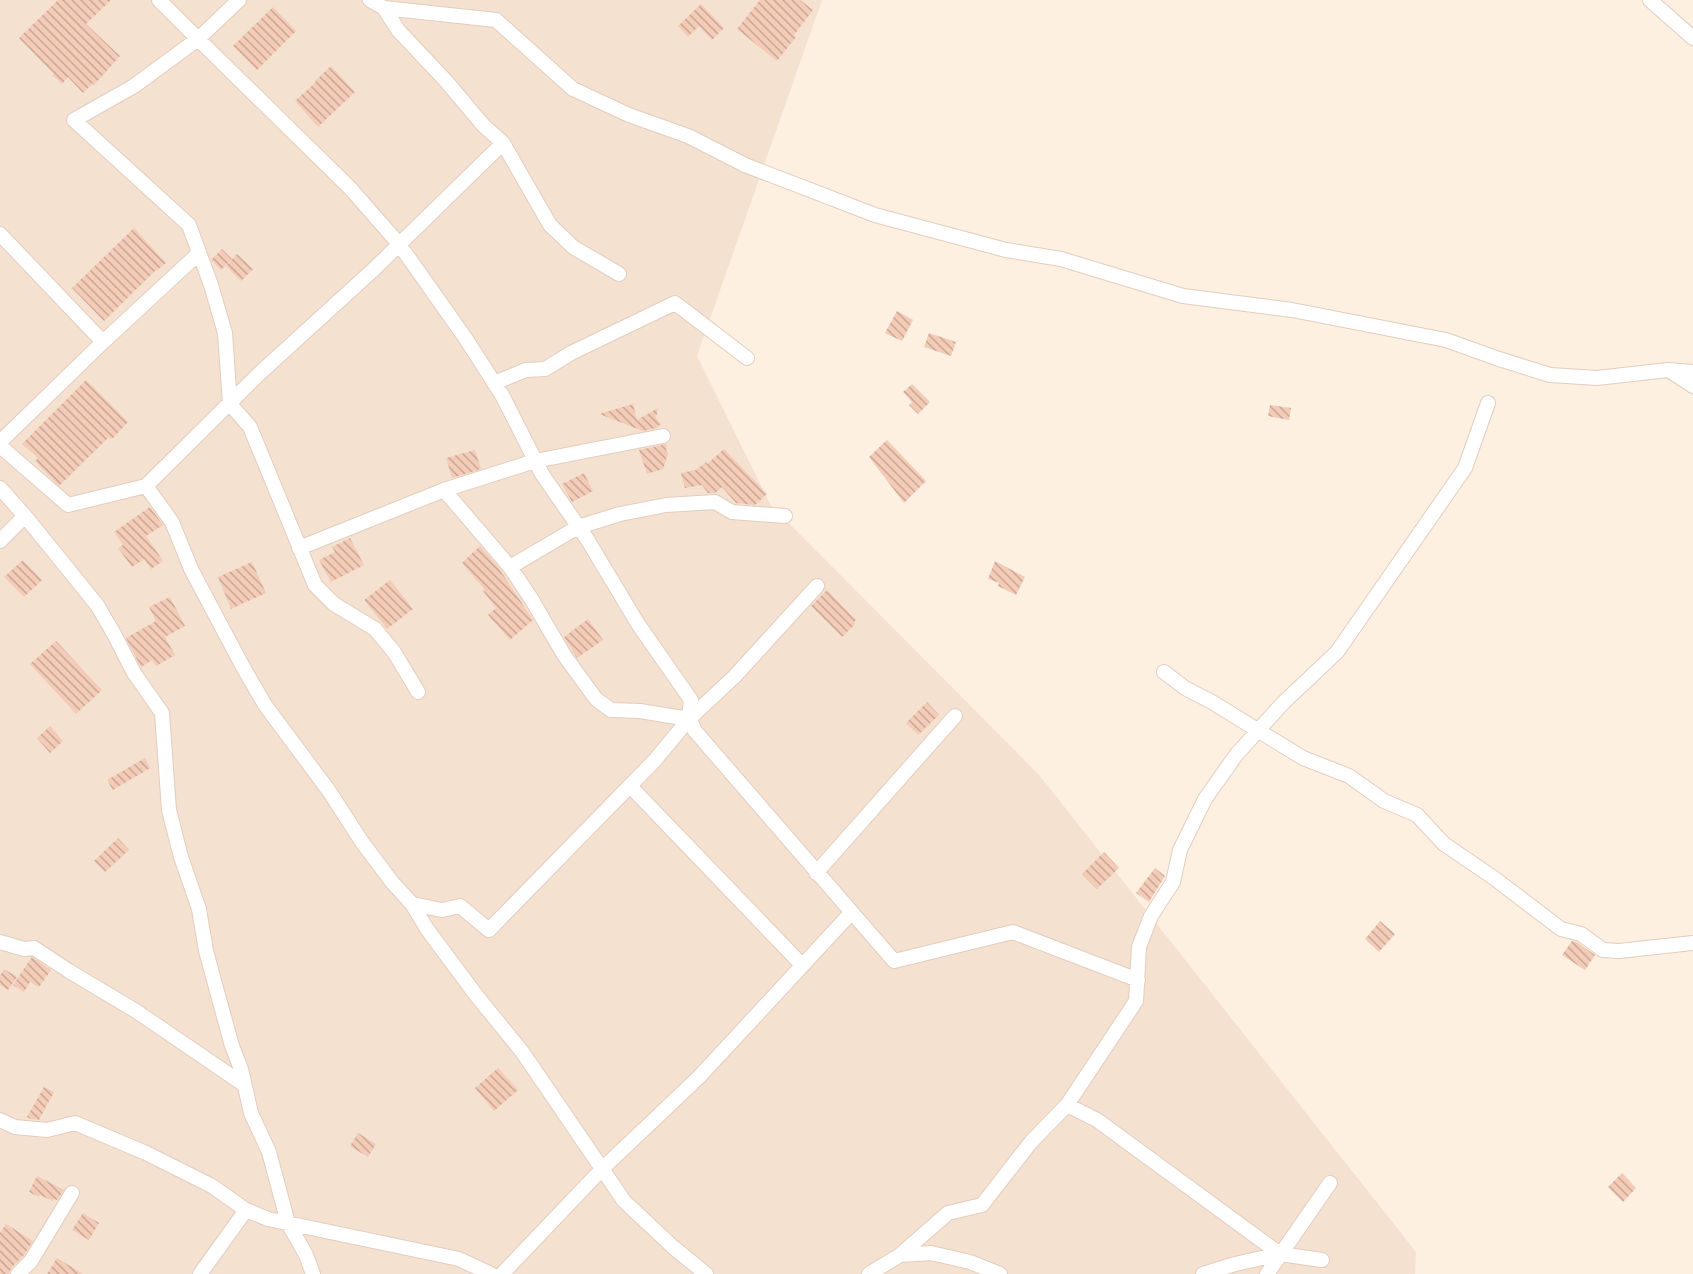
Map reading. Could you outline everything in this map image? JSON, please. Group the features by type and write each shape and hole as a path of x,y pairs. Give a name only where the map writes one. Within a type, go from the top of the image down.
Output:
{"street":[{"path":"159,0 350,188 399,244 466,339 502,395 535,461 587,539 638,624 691,700 689,719 695,731 894,962 1013,932 1138,980"},
{"path":"239,0 198,39 134,86 74,120 189,225 211,285 225,333 230,404 250,427 315,585 334,604 375,629 394,652 418,692"},
{"path":"370,0 384,8 496,20 573,89 629,115 688,136 745,165 875,215 1006,250 1061,259 1183,296 1292,310 1446,340 1550,375 1596,378 1668,370 1693,372"},
{"path":"1650,0 1693,38"},
{"path":"384,8 398,30 439,73 483,125 503,143 550,225 573,247 619,274"},
{"path":"199,253 103,342 0,444 68,505 146,486 261,372 399,244 503,143"},
{"path":"0,234 103,342"},
{"path":"494,383 526,370 545,369 571,353 675,303 747,358"},
{"path":"1668,370 1693,386"},
{"path":"869,1274 900,1255 948,1213 982,1205 1032,1142 1067,1105 1136,1001 1139,947 1151,916 1173,882 1180,850 1205,799 1236,755 1258,730 1337,652 1465,468 1488,404"},
{"path":"299,548 444,490 535,461 663,436"},
{"path":"146,486 172,522 190,569 265,705 329,791 362,842 392,882 412,903 427,929 523,1053 624,1201 706,1274"},
{"path":"0,488 26,516 97,605 134,673 162,713 169,810 181,857 199,909 206,951 232,1046 241,1069 251,1113 268,1152 288,1223 306,1255 313,1274"},
{"path":"444,490 510,567 564,655 596,699 611,710 639,711 689,719"},
{"path":"510,567 578,527 620,514 666,505 715,502 732,512 784,516"},
{"path":"0,541 26,516"},
{"path":"412,903 442,910 460,906 489,930 655,760 689,719 735,676 817,586"},
{"path":"1164,672 1185,688 1303,758 1349,776 1384,801 1417,815 1444,844 1494,878 1561,929 1581,934 1603,950 1619,951 1693,943"},
{"path":"816,873 955,716"},
{"path":"630,786 802,965"},
{"path":"502,1274 602,1169 699,1077 851,913"},
{"path":"0,942 24,949 34,948 136,1011 243,1084"},
{"path":"1067,1105 1097,1120 1280,1254"},
{"path":"0,1120 15,1127 47,1130 75,1123 146,1153 212,1186 246,1210 268,1219 459,1259 491,1274"},
{"path":"1267,1274 1330,1183"},
{"path":"18,1274 31,1261 72,1193"},
{"path":"200,1274 246,1210"},
{"path":"900,1255 931,1253 970,1262 1000,1274"},
{"path":"1203,1274 1280,1254 1322,1260"}],"shaded area":[{"path":"0,0 822,0 697,356 770,504 1040,776 1416,1252 1415,1274 0,1274"}],"building":[{"path":"58,0 111,0 86,24 120,56 94,85 93,83 83,93 68,77 62,84 19,38"},
{"path":"760,0 800,0 813,10 777,61 737,29"},
{"path":"701,4 724,28 712,40 699,26 688,37 678,26"},
{"path":"273,7 296,31 257,70 233,46"},
{"path":"331,66 355,92 318,127 295,101"},
{"path":"134,228 166,263 104,321 72,288"},
{"path":"222,249 232,259 221,270 211,260"},
{"path":"237,254 253,269 241,281 226,266"},
{"path":"897,311 913,320 902,341 885,333"},
{"path":"929,333 956,342 951,356 924,347"},
{"path":"86,380 128,422 112,439 109,437 59,486 35,461 38,458 22,444"},
{"path":"912,384 930,402 918,414 909,405 912,402 903,392"},
{"path":"633,404 637,420 658,408 656,418 661,424 656,428 643,431 599,414"},
{"path":"1270,405 1291,408 1289,420 1268,416"},
{"path":"887,440 926,481 904,503 869,457"},
{"path":"667,444 668,454 663,469 647,474 639,450"},
{"path":"724,449 767,494 755,505 736,503 722,487 715,493 708,493 702,485 685,488 681,473 696,470 706,462 707,464"},
{"path":"475,450 481,469 452,478 446,458"},
{"path":"584,473 593,491 572,502 562,484"},
{"path":"150,507 163,525 146,536 163,561 151,569 144,559 132,567 118,548 123,545 114,532"},
{"path":"350,538 364,565 331,582 319,560 335,552 332,547"},
{"path":"480,546 498,567 533,620 510,640 488,615 496,608 483,591 485,590 462,563"},
{"path":"23,560 42,580 24,597 4,577"},
{"path":"995,561 1025,577 1016,595 998,586 999,583 988,579"},
{"path":"252,562 266,593 231,609 218,577"},
{"path":"390,580 413,609 387,629 364,600"},
{"path":"827,590 856,620 842,637 811,606"},
{"path":"170,597 185,626 165,637 175,655 156,666 152,660 141,667 126,638 156,621 149,607"},
{"path":"588,619 603,640 577,658 564,637"},
{"path":"56,641 102,690 76,714 30,664"},
{"path":"927,702 939,715 918,735 906,723"},
{"path":"50,726 63,741 50,753 37,738"},
{"path":"145,758 150,768 113,790 107,780"},
{"path":"118,838 129,850 105,872 94,861"},
{"path":"1104,852 1119,868 1097,889 1082,874"},
{"path":"1155,868 1165,876 1149,902 1136,893"},
{"path":"1380,921 1395,934 1379,952 1365,939"},
{"path":"1572,941 1595,955 1585,970 1562,955"},
{"path":"32,957 51,970 39,987 30,982 24,992 13,985"},
{"path":"4,969 17,977 8,990 0,985 0,976"},
{"path":"498,1068 518,1090 494,1111 475,1088"},
{"path":"44,1087 54,1092 39,1120 31,1119 27,1117"},
{"path":"358,1133 376,1144 368,1157 350,1146"},
{"path":"1622,1173 1636,1188 1623,1202 1608,1187"},
{"path":"37,1176 64,1190 57,1200 53,1201 40,1195 39,1197 29,1192"},
{"path":"83,1213 99,1223 89,1240 72,1230"},
{"path":"6,1224 33,1241 24,1255 11,1268 9,1274 0,1274 0,1233"},
{"path":"57,1258 83,1274 47,1274"}]}
